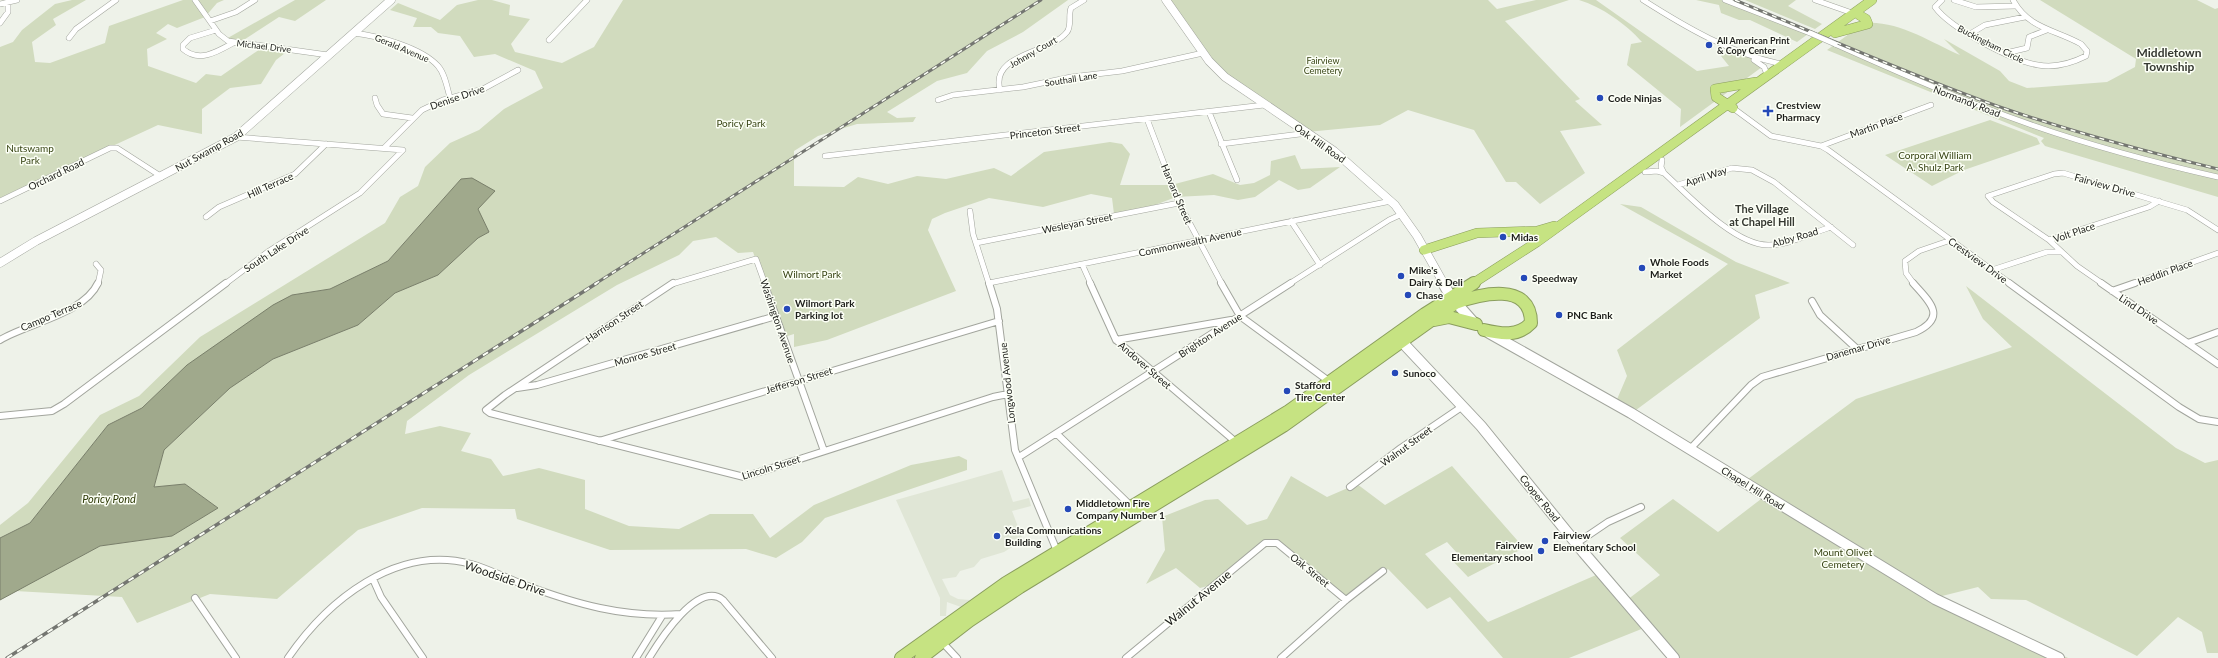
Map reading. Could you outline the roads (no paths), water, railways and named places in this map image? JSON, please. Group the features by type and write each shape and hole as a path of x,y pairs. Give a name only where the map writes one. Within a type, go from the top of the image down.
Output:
{"highway":[{"path":"901,658 962,614 1057,551 1289,411 1453,300 1835,33 1872,0"},
{"path":"921,658 1020,587 1283,426 1431,321 1453,300 1532,253 1662,160 1731,107 1756,82 1781,64 1856,14 1880,0"},
{"path":"1835,33 1868,24 1866,19 1856,14"},
{"path":"1731,107 1716,96 1715,89 1756,82"},
{"path":"1424,250 1465,235 1487,232 1537,231 1551,228 1569,220"},
{"path":"1431,321 1449,317 1480,327 1511,334 1524,330 1531,323 1531,312 1519,299 1498,292 1484,293 1453,300"}],"street":[{"path":"0,4 16,0"},
{"path":"68,38 76,29 116,0"},
{"name":"Michael Drive","path":"195,0 223,38 233,43 328,55"},
{"path":"210,21 232,14 256,0"},
{"name":"Nut Swamp Road","path":"0,263 36,241 236,137 391,0"},
{"path":"548,40 587,0"},
{"name":"Johnny Court","path":"1000,90 998,80 1000,73 1033,50 1063,35 1068,29 1071,8 1084,0"},
{"name":"Oak Hill Road","path":"1166,0 1203,53 1225,78 1308,133 1347,161 1391,201 1402,214 1453,300"},
{"path":"1643,0 1688,29 1766,62 1781,64"},
{"name":"Normandy Road","path":"1725,0 1810,33 1921,83 2019,121 2101,147 2218,177"},
{"path":"1815,0 1856,14"},
{"name":"Buckingham Circle","path":"1942,0 1935,7 1937,13 1952,24 2022,61 2043,66 2080,58 2087,54 2085,48 2080,44 2047,30 2025,17 2015,6 2013,0"},
{"path":"1954,0 1976,7 2015,6"},
{"path":"0,23 8,12 8,1"},
{"path":"1970,34 1986,25 2025,17"},
{"path":"216,30 187,40 183,45 183,49 190,55 202,57 216,53 233,43"},
{"path":"2006,53 2027,48 2029,37 2047,30"},
{"name":"Gerald Avenue","path":"354,33 383,38 433,61 441,70 450,98"},
{"path":"1731,48 1737,55 1761,64 1767,74"},
{"name":"Southall Lane","path":"938,100 953,95 1000,90 1122,71 1203,53"},
{"name":"Denise Drive","path":"385,148 412,118 428,107 450,98 483,89 518,70"},
{"path":"376,98 378,109 382,114 412,118"},
{"name":"Princeton Street","path":"825,156 1264,105"},
{"name":"Martin Place","path":"1821,146 1931,105"},
{"name":"Crestview Drive","path":"1731,107 1771,136 1821,146 2179,407 2199,419 2218,422"},
{"path":"1208,112 1237,180"},
{"name":"Harvard Street","path":"1147,119 1178,203 1240,316 1330,382"},
{"path":"1221,144 1308,133"},
{"name":"South Lake Drive","path":"0,416 52,411 64,404 269,251 320,220 360,193 384,171 403,150 236,137"},
{"name":"Hill Terrace","path":"206,217 220,207 295,174 326,144"},
{"name":"Orchard Road","path":"0,201 113,147 162,176"},
{"path":"1662,160 1661,167 1664,174"},
{"name":"April Way","path":"1678,185 1732,168 1752,170 1774,182 1853,245"},
{"path":"1645,172 1657,171 1664,174"},
{"name":"Fairview Drive","path":"2049,240 1993,202 1988,196 2054,174 2063,173 2187,210 2218,230"},
{"name":"Abby Road","path":"1664,174 1736,234 1754,244 1769,245 1830,227"},
{"name":"Commonwealth Avenue","path":"989,283 1391,201"},
{"name":"Volt Place","path":"2061,252 2049,240 2149,207 2159,201"},
{"name":"Wesleyan Street","path":"976,243 1178,203"},
{"name":"Longwood Avenue","path":"970,211 970,222 999,321 1013,441 1057,551"},
{"name":"Brighton Avenue","path":"1019,457 1390,220 1402,214"},
{"path":"1291,221 1320,265"},
{"name":"Danemar Drive","path":"1690,449 1751,385 1762,377 1856,348 1916,332 1929,326 1934,316 1933,306 1910,280 1906,271 1906,262 1914,253 1951,240"},
{"name":"Volt Place","path":"1992,270 2047,252 2061,252"},
{"name":"Lind Drive","path":"2061,252 2077,266 2112,291 2218,364"},
{"name":"Heddin Place","path":"2112,291 2218,253"},
{"name":"Washington Avenue","path":"756,259 824,451"},
{"name":"Harrison Street","path":"486,410 514,389 676,281 756,259"},
{"name":"Campo Terrace","path":"0,340 14,331 67,310 85,301 93,292 100,280 101,270 96,264"},
{"name":"Andover Street","path":"1082,264 1116,340 1237,443"},
{"name":"Chapel Hill Road","path":"1453,300 1480,327 1690,449 1935,599 2059,658"},
{"path":"1812,301 1820,315 1856,348"},
{"name":"Monroe Street","path":"514,389 537,385 776,316"},
{"path":"1116,340 1233,320"},
{"name":"Jefferson Street","path":"599,441 999,321"},
{"path":"2188,343 2218,332"},
{"name":"Cooper Road","path":"1402,342 1462,406 1674,658"},
{"name":"Lincoln Street","path":"486,410 490,413 738,477 986,399 1008,394"},
{"name":"Walnut Street","path":"1350,487 1401,448 1462,406"},
{"path":"1057,434 1132,507"},
{"path":"1577,543 1608,522 1641,506"},
{"name":"Oak Street","path":"1272,542 1277,543 1346,600"},
{"name":"Walnut Avenue","path":"1126,658 1265,543 1272,542"},
{"name":"Woodside Drive","path":"288,658 306,633 331,607 373,579 416,564 439,560 458,562 599,610 638,616 681,614"},
{"path":"1281,658 1346,600 1384,571"},
{"path":"373,579 381,597 423,658"},
{"path":"649,658 664,634 681,614 701,598 711,595 717,596 730,607 772,658"},
{"path":"195,598 236,658"},
{"path":"636,658 662,616"},
{"path":"942,642 957,658"}],"water":[{"name":"Poricy Pond","path":"472,178 495,191 478,209 489,232 478,238 438,275 395,293 358,325 273,359 230,388 164,450 154,487 185,484 218,508 172,536 100,546 0,600 0,538 30,523 108,425 142,408 187,365 273,305 292,295 330,289 388,261 461,179"}],"railway":[{"path":"595,284 1041,0"},
{"path":"1735,0 1898,68 1997,106 2106,140 2218,169"},
{"path":"7,658 597,283"}],"place":[{"name":"All American Print & Copy Center","path":"1709,45"},
{"name":"Code Ninjas","path":"1600,98"},
{"name":"Crestview Pharmacy","path":"1768,111"},
{"name":"Midas","path":"1503,237"},
{"name":"Whole Foods Market","path":"1642,268"},
{"name":"Mike's Dairy & Deli","path":"1401,276"},
{"name":"Speedway","path":"1524,278"},
{"name":"Chase","path":"1408,295"},
{"name":"Wilmort Park Parking lot","path":"787,309"},
{"name":"PNC Bank","path":"1559,315"},
{"name":"Sunoco","path":"1395,373"},
{"name":"Stafford Tire Center","path":"1287,391"},
{"name":"Middletown Fire Company Number 1","path":"1068,509"},
{"name":"Xela Communications Building","path":"997,536"},
{"name":"Fairview Elementary School","path":"1545,541"},
{"name":"Fairview Elementary school","path":"1541,551"}],"district":[{"name":"Middletown Township","path":"2169,59"},
{"name":"The Village at Chapel Hill","path":"1762,214"}],"park label":[{"name":"Fairview Cemetery","path":"1323,66"},
{"name":"Poricy Park","path":"741,123"},
{"name":"Nutswamp Park","path":"30,154"},
{"name":"Corporal William A. Shulz Park","path":"1935,160"},
{"name":"Wilmort Park","path":"812,274"},
{"name":"Mount Olivet Cemetery","path":"1843,558"}]}
